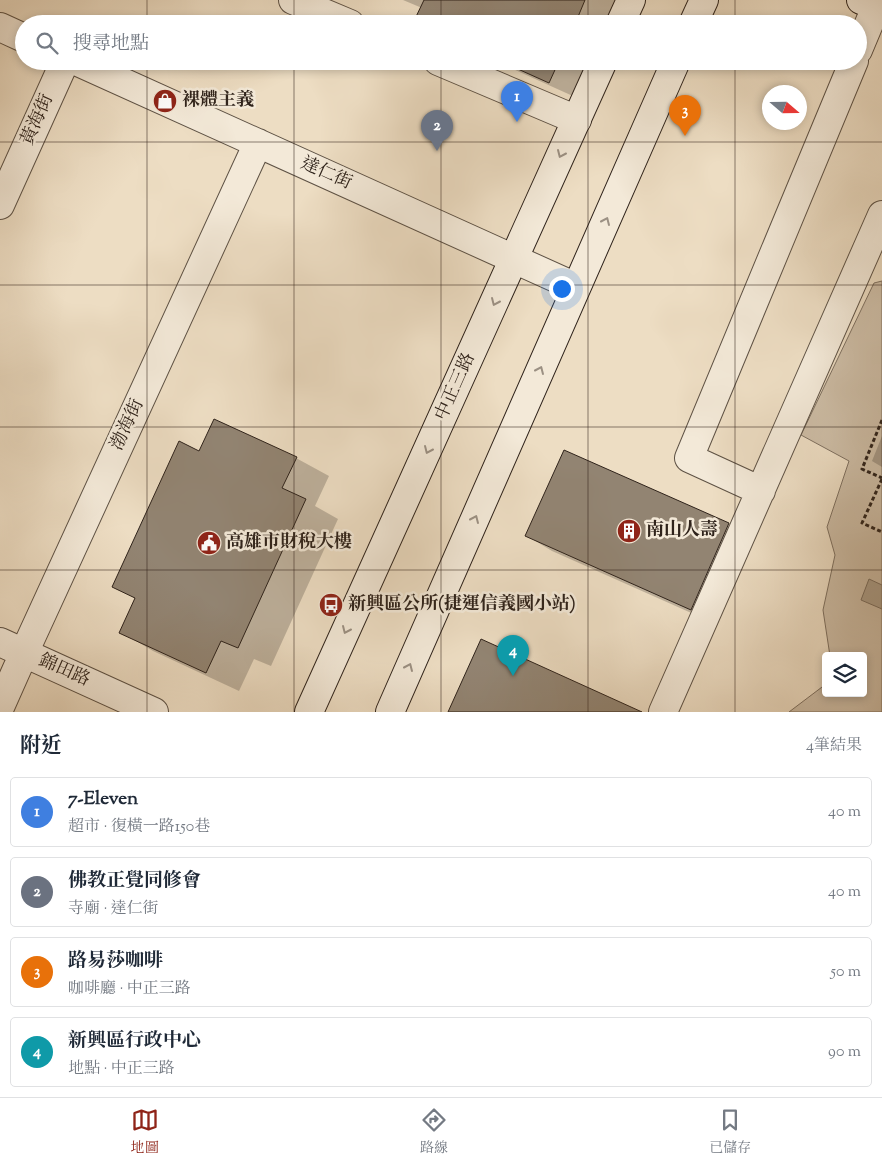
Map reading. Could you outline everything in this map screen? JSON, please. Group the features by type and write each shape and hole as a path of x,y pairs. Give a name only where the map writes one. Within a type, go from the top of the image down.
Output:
{"street":[{"path":"293,0 329,15"},
{"path":"624,15 631,0"},
{"path":"697,15 704,0"},
{"path":"867,23 873,5"},
{"path":"0,27 15,34"},
{"name":"黃海街","path":"0,205 61,70"},
{"name":"達仁街","path":"96,70 576,288"},
{"path":"459,70 577,120"},
{"name":"中正三路","path":"309,712 599,70"},
{"path":"390,712 672,70"},
{"path":"761,491 689,458 850,70"},
{"name":"渤海街","path":"0,707 12,647 258,144"},
{"path":"663,712 761,491 874,257 882,215"},
{"name":"錦田路","path":"12,647 154,712"}],"path":[{"path":"882,420 862,468 882,478 862,523 882,532"}],"shaded area":[{"path":"882,281 882,712 789,712 822,687 822,697 867,697 867,652 829,652 823,610 835,555 827,527 849,461 801,435 874,283"},
{"path":"869,579 882,585 882,609 861,600"}],"building":[{"path":"424,0 585,0 579,15 417,15"},
{"path":"520,70 555,70 549,83"},
{"name":"高雄市財稅大樓","path":"214,419 297,457 282,488 306,499 238,648 221,641 206,673 119,633 135,598 112,587 179,441 199,451"},
{"name":"南山人壽","path":"564,450 729,523 691,610 525,536"},
{"path":"481,639 642,712 448,712"}],"place":[{"name":"裸體主義","path":"165,101"},
{"name":"7-Eleven","path":"517,122"},
{"name":"路易莎咖啡","path":"685,136"},
{"name":"佛教正覺同修會","path":"437,151"},
{"name":"南山人壽","path":"629,531"},
{"name":"高雄市財稅大樓","path":"209,543"},
{"name":"新興區公所(捷運信義國小站)","path":"331,605"},
{"name":"新興區行政中心","path":"513,676"}]}
